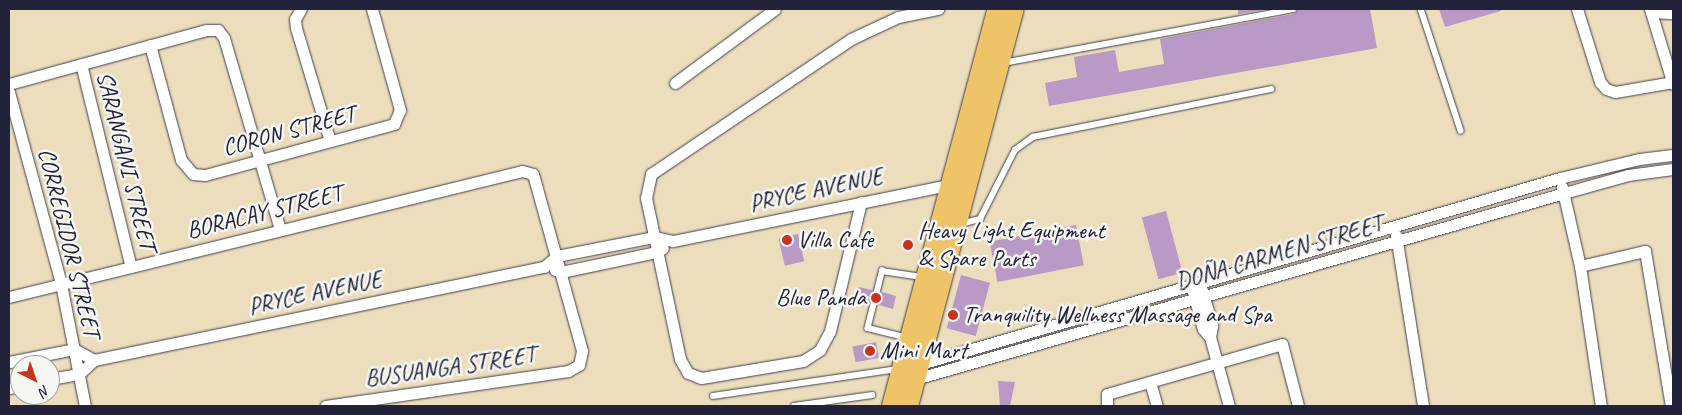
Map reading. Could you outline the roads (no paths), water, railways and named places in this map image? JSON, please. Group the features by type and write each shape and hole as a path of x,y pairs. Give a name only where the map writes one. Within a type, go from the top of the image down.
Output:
{"highway":[{"path":"997,51 998,9"},
{"path":"908,406 910,339 926,278 959,183 997,51 1014,9"},
{"path":"892,406 909,374 957,224 959,183"}],"street":[{"name":"CORON STREET","path":"150,45 178,153 188,171 205,176 330,140 387,127 399,117 399,103 372,9"},
{"path":"675,83 775,9"},
{"path":"861,202 830,331 820,350 803,361 701,378 688,373 680,358 654,236 646,190 651,174 658,167 866,30 898,17 938,9"},
{"path":"1577,9 1600,82 1606,89 1615,92 1673,82 1651,10 1673,13"},
{"path":"299,11 296,28 330,140"},
{"path":"9,84 207,30 218,30 224,38 280,230"},
{"name":"SARANGANI STREET","path":"81,64 130,267"},
{"name":"CORREGIDOR STREET","path":"9,92 61,284 85,406"},
{"name":"DOÑA CARMEN STREET","path":"909,374 1196,285 1560,178 1640,159 1673,155"},
{"name":"DOÑA CARMEN STREET","path":"909,374 1199,298 1564,193 1636,174 1673,169"},
{"name":"BORACAY STREET","path":"9,297 522,171 530,172 537,180 557,256"},
{"path":"1560,178 1580,266 1601,406"},
{"name":"PRYCE AVENUE","path":"94,360 544,267 561,272 657,252 673,241 959,183"},
{"path":"1395,226 1423,406"},
{"name":"PRYCE AVENUE","path":"544,267 557,256 654,236 673,241"},
{"path":"1580,266 1644,251 1671,406"},
{"path":"557,256 561,272"},
{"name":"BUSUANGA STREET","path":"326,406 568,371 579,365 582,351 561,272"},
{"path":"1196,285 1199,298 1212,326 1210,337 1229,406"},
{"path":"1107,406 1107,394 1282,344 1298,406"},
{"path":"9,362 74,348 94,360 79,374 60,378"},
{"path":"1150,382 1157,406"}],"lane":[{"path":"997,51 1293,9"},
{"path":"1421,9 1461,131"},
{"path":"957,224 980,219 1015,150 1033,137 1271,89"},
{"path":"877,291 882,271 926,278"},
{"path":"874,304 868,328 910,339"},
{"path":"713,396 909,374"},
{"path":"794,406 872,395"}],"place":[{"name":"Villa Cafe","path":"787,240"},
{"name":"Heavy Light Equipment & Spare Parts","path":"908,245"},
{"name":"Blue Panda","path":"876,298"},
{"name":"Tranquility Wellness Massage and Spa","path":"953,315"},
{"name":"Mini Mart","path":"870,351"}]}
